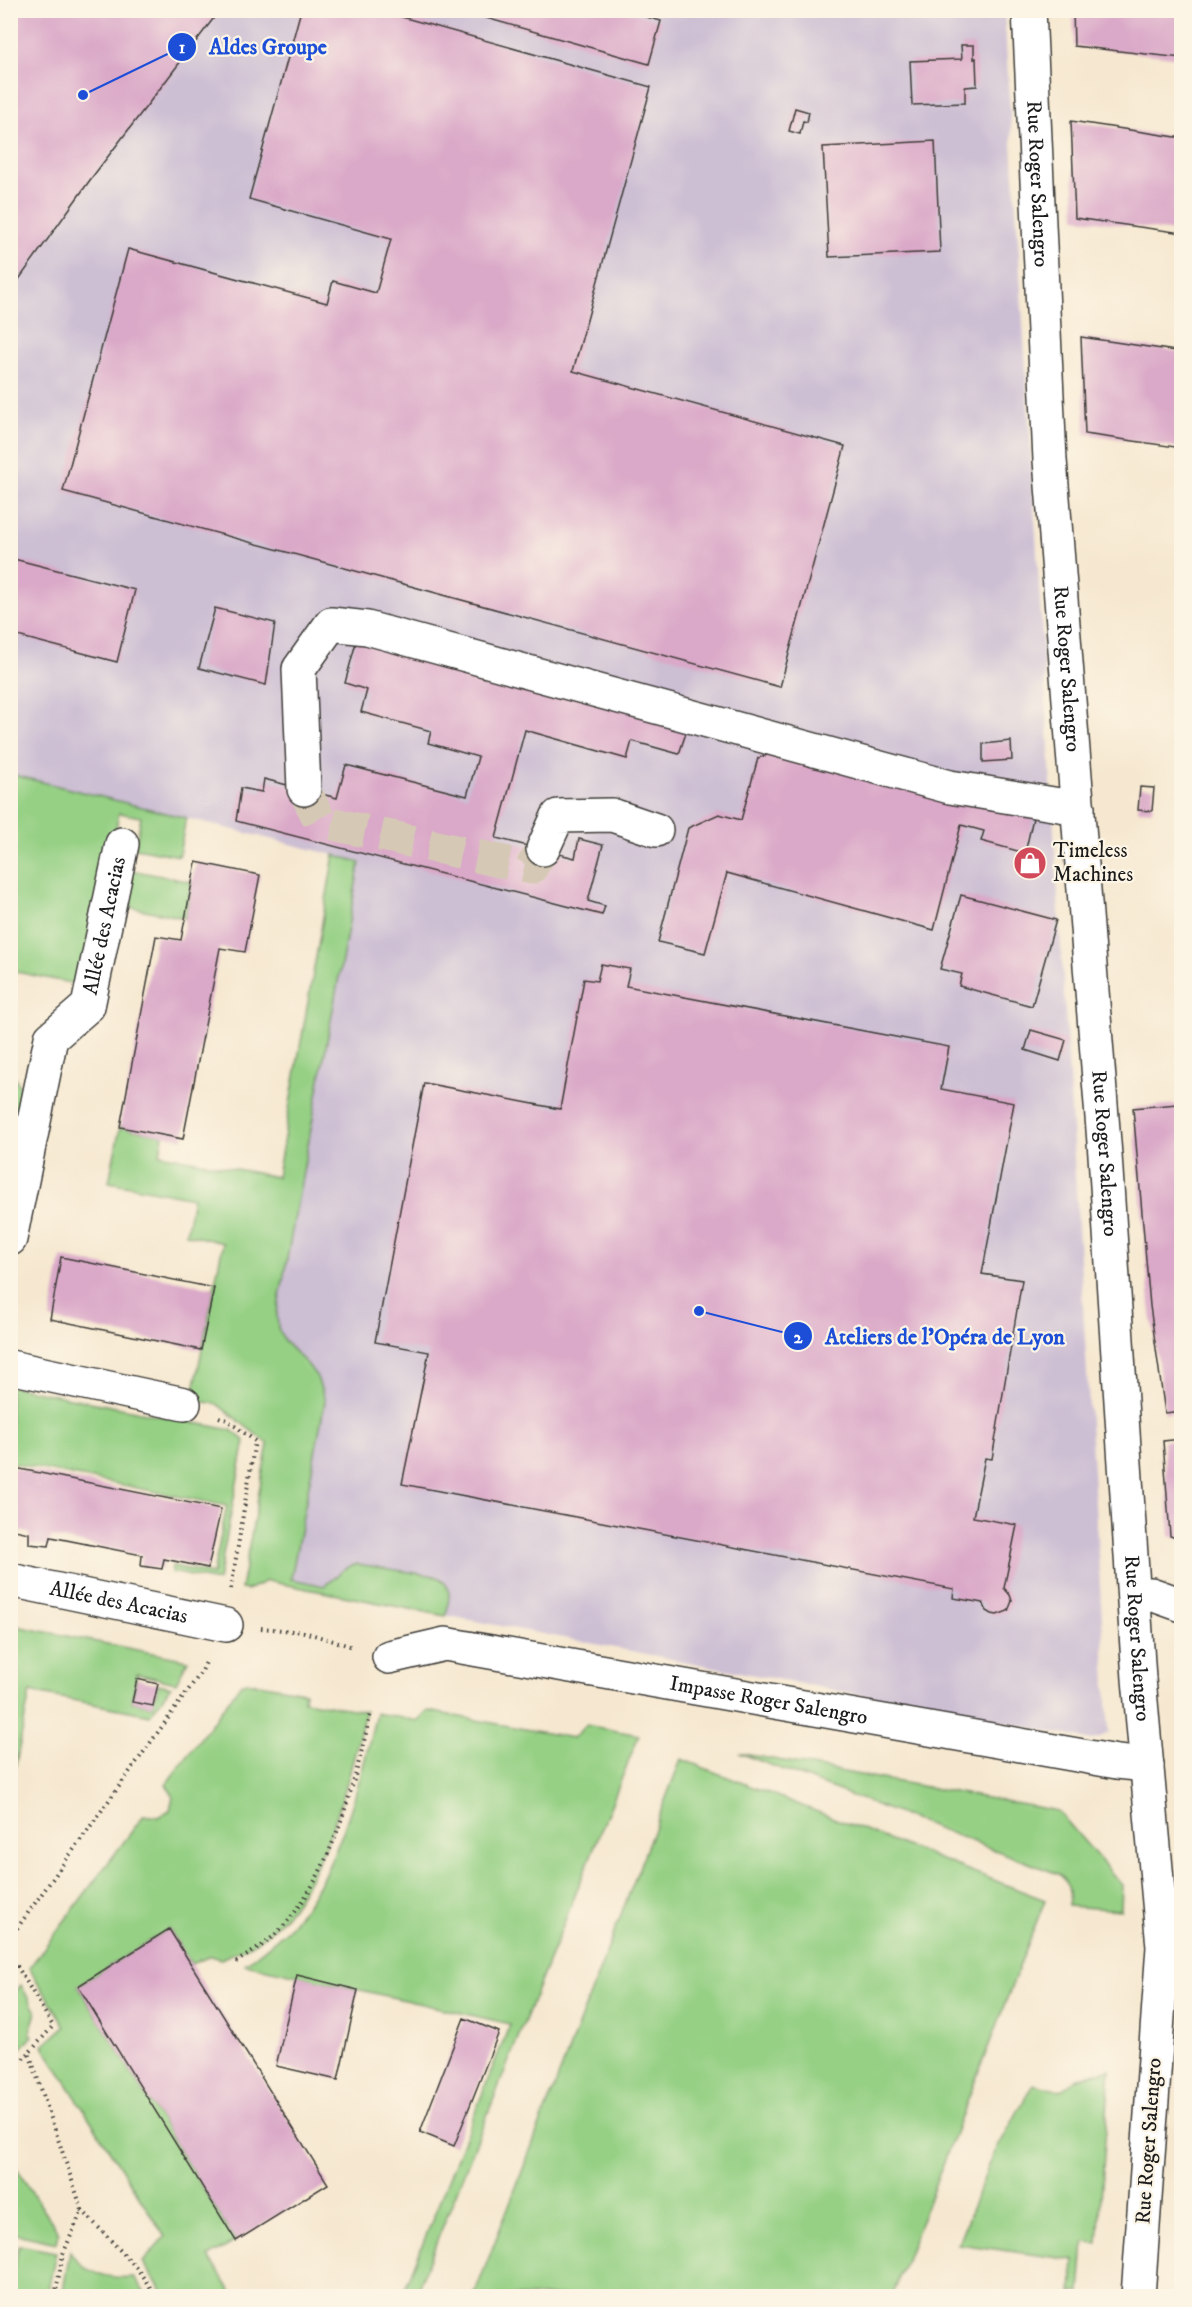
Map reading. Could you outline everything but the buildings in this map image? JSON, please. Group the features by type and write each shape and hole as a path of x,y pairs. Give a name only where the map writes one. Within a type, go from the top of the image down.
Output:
{"street":[{"name":"Rue Roger Salengro","path":"1029,10 1050,460 1106,1167 1134,1595 1162,1947 1138,2296"},
{"path":"304,789 299,669 332,624 367,628 950,787 1078,808"},
{"path":"543,849 558,816 612,815 656,830"},
{"name":"Allée des Acacias","path":"10,1239 51,1038 88,1006 122,843"},
{"path":"10,1367 184,1404"},
{"name":"Allée des Acacias","path":"10,1580 226,1625"},
{"path":"1134,1595 1150,1594 1182,1605"},
{"name":"Impasse Roger Salengro","path":"389,1657 444,1644 1147,1766"}],"path":[{"path":"10,1938 202,1671 226,1625 255,1441 227,1420 184,1404"},
{"path":"226,1625 304,1632 389,1657"},
{"path":"236,1962 270,1939 287,1921 310,1888 339,1828 357,1773 371,1712"},
{"path":"10,1956 53,2026 10,2071"},
{"path":"10,1973 17,1966"},
{"path":"29,2053 82,2210 136,2267 156,2296"},
{"path":"55,2296 63,2254 82,2210"}],"shaded area":[{"path":"10,11 1004,11 1109,1733 1093,1740 267,1581 301,1386 241,1376 334,855 11,774"}],"green space":[{"path":"10,774 186,818 179,856 135,848 141,817 119,813 86,986 11,971"},
{"path":"334,855 360,862 277,1313 278,1328 285,1342 317,1377 325,1401 291,1579 324,1586 343,1570 357,1564 435,1576 441,1579 448,1588 446,1616 267,1581 247,1590 241,1589 268,1444 217,1404 192,1400 223,1243 186,1234 193,1198 109,1182 120,1127 163,1135 160,1154 277,1177"},
{"path":"131,870 192,882 185,918 124,906"},
{"path":"11,1071 21,1091 22,1102 11,1160"},
{"path":"10,1386 231,1430 245,1441 218,1581 171,1572 172,1566 213,1574 227,1506 11,1463"},
{"path":"11,1625 188,1660 176,1683 137,1674 132,1702 153,1706 158,1684 171,1687 150,1715 30,1692 11,1789"},
{"path":"247,1682 305,1692 304,1701 365,1711 351,1768 331,1832 303,1891 286,1915 266,1935 250,1946 221,1959 211,1956 191,1964 169,1929 78,1986 236,2241 209,2257 234,2296 165,2296 143,2262 165,2237 43,2046 65,2026 29,1968 144,1815 158,1817 170,1810 173,1796 166,1784 241,1684"},
{"path":"428,1711 573,1738 586,1725 639,1735 415,2296 402,2296 510,2024 245,1964 275,1941 291,1925 308,1903 322,1879 346,1825 376,1713 418,1721"},
{"path":"739,1753 1058,1811 1122,1885 1121,1910 1068,1906 1068,1888 1058,1874"},
{"path":"681,1759 1045,1900 892,2296 474,2296"},
{"path":"21,1985 36,2012 30,2032 33,2036 11,2059 11,1997"},
{"path":"1110,2069 1098,2243 1084,2242 1080,2293 1072,2292 1074,2260 958,2244 992,2158 1033,2084 1061,2091 1078,2078"},
{"path":"10,2159 59,2233 57,2243 11,2233"},
{"path":"19,2245 56,2252 47,2296 11,2296"},
{"path":"70,2251 75,2259 89,2270 106,2276 134,2277 147,2296 62,2296"}],"tunnel":[{"path":"304,789 320,821 531,868 543,849"}],"place":[{"name":"Aldes Groupe","path":"83,95"},
{"name":"Timeless Machines","path":"1030,863"},
{"name":"Ateliers de l'Opéra de Lyon","path":"699,1311"}]}
